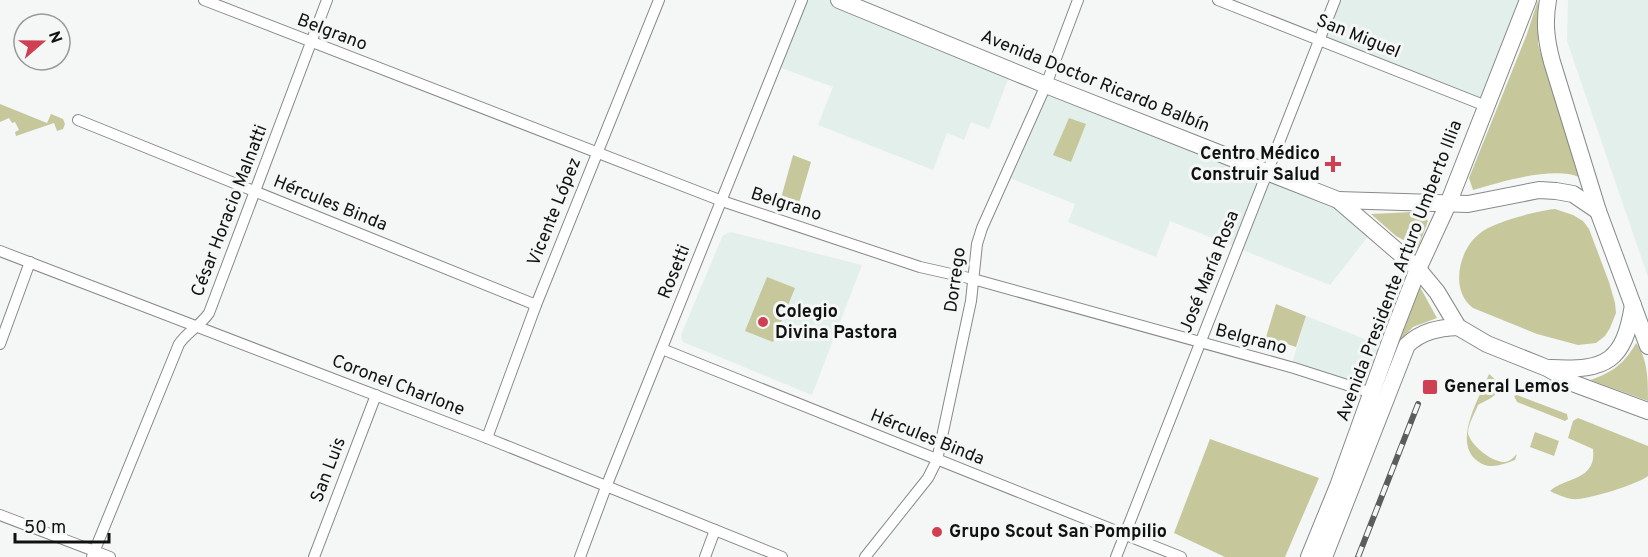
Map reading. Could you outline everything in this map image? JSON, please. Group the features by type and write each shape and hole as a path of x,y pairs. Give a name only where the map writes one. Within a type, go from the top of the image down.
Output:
{"main road":[{"name":"Avenida Doctor Ricardo Balbín","path":"838,0 1338,200 1418,269"},
{"name":"Avenida Presidente Arturo Umberto Illia","path":"1309,557 1418,269 1448,204 1528,0"},
{"path":"1548,0 1545,18 1546,39 1598,211 1648,346"},
{"path":"1448,204 1481,203 1539,190 1573,194 1598,211"},
{"name":"Avenida Doctor Ricardo Balbín","path":"1338,200 1448,204"},
{"path":"1418,269 1437,292 1458,327 1487,344 1547,368 1575,384 1648,411"},
{"path":"1547,368 1575,369 1607,361 1624,343 1633,304"},
{"name":"Avenida Presidente Arturo Umberto Illia","path":"1324,557 1407,345 1415,338 1435,329 1458,327"}],"street":[{"name":"Belgrano","path":"204,0 722,201 920,267 973,279 1294,368 1372,393"},
{"name":"César Horacio Malnatti","path":"93,554 179,344 208,313 327,0"},
{"name":"Vicente López","path":"487,438 536,305 658,0"},
{"name":"Rosetti","path":"580,557 802,0"},
{"name":"Dorrego","path":"865,557 928,478 937,460 971,301 977,244 1046,85 1078,0"},
{"name":"San Miguel","path":"1218,0 1486,106"},
{"name":"José María Rosa","path":"1116,557 1335,0"},
{"name":"Hércules Binda","path":"78,120 536,305"},
{"name":"Coronel Charlone","path":"0,251 487,438 782,557"},
{"path":"0,344 30,262"},
{"name":"Hércules Binda","path":"662,348 1181,557"},
{"name":"San Luis","path":"314,557 376,395"},
{"path":"0,515 93,554 110,557"},
{"path":"705,557 715,530"}],"shaded area":[{"path":"802,0 838,0 1011,71 989,129 971,122 964,140 947,133 933,170 818,125 833,87 776,66"},
{"path":"1340,0 1528,0 1486,106 1320,40"},
{"path":"1568,0 1648,0 1648,277 1567,41"},
{"path":"1046,85 1338,200 1373,230 1330,285 1170,221 1156,257 1068,222 1075,204 1005,176"},
{"name":"Colegio Divina Pastora","path":"731,232 862,265 812,395 683,342 681,335 723,235"},
{"path":"1306,316 1388,348 1372,393 1291,367"}],"green space":[{"path":"1538,0 1538,44 1579,177 1568,174 1541,174 1473,190 1469,178 1527,34"},
{"path":"0,104 47,123 51,114 63,119 65,124 63,129 57,131 54,123 16,136 15,132 19,130 15,122 12,123 9,118 0,122"},
{"path":"1069,118 1086,124 1071,162 1053,155"},
{"path":"793,155 811,162 799,203 781,198"},
{"path":"1555,209 1573,215 1583,221 1589,229 1609,282 1616,313 1605,336 1596,343 1578,345 1537,334 1473,308 1461,292 1459,282 1462,260 1466,250 1479,234 1504,221"},
{"path":"1412,212 1425,216 1428,221 1418,248 1396,236 1371,214"},
{"path":"767,277 795,288 773,342 745,331"},
{"path":"1420,287 1437,318 1413,327 1399,341"},
{"path":"1276,304 1306,316 1296,347 1266,337"},
{"path":"1636,343 1645,363 1648,401 1590,380 1617,366"},
{"path":"1489,374 1497,381 1497,391 1493,397 1478,405 1470,422 1468,433 1477,448 1494,460 1505,462 1517,454 1515,460 1495,466 1485,465 1475,459 1469,450 1467,440 1468,429 1471,417 1475,405"},
{"path":"1517,395 1567,414 1568,419 1565,421 1517,402 1514,396"},
{"path":"1578,418 1648,446 1648,476 1611,491 1579,499 1566,498 1550,491 1556,486 1579,477 1590,467 1593,449 1568,438 1573,421"},
{"path":"1535,432 1559,441 1554,456 1530,447"},
{"path":"1210,439 1319,478 1285,557 1225,557 1174,533"}],"railway":[{"path":"1358,557 1418,404"}],"place":[{"name":"Centro Médico Construir Salud","path":"1333,164"},
{"name":"Colegio Divina Pastora","path":"763,322"},
{"name":"General Lemos","path":"1430,387"},
{"name":"Grupo Scout San Pompilio","path":"937,532"}]}
